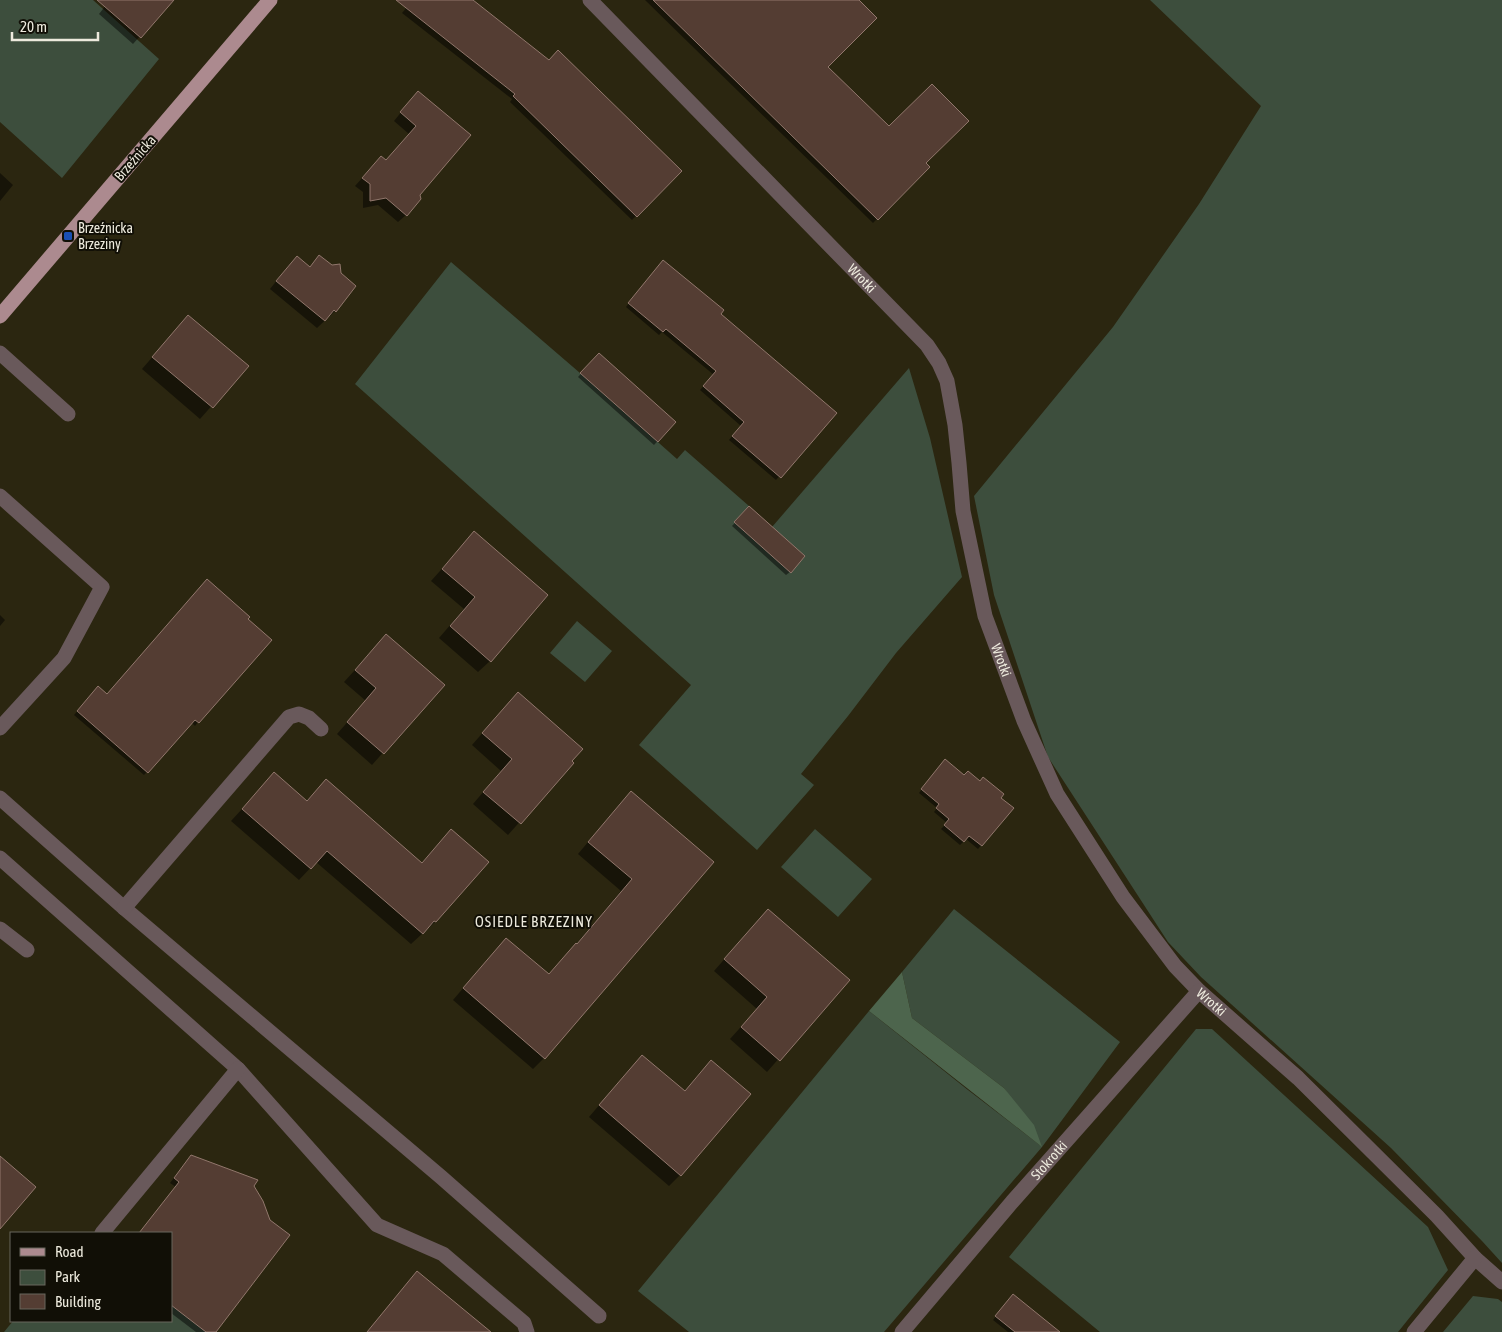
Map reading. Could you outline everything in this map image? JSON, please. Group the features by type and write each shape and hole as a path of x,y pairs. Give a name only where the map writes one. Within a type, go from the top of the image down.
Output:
{"main road":[{"name":"Brzeźnicka","path":"0,316 270,0"}],"street":[{"name":"Wrotki","path":"590,0 927,345 939,363 949,390 959,463 963,511 985,616 1024,721 1057,794 1123,897 1175,966 1199,991 1298,1078 1437,1216 1475,1258 1502,1282"},
{"path":"0,353 68,414"},
{"path":"0,496 102,587 64,658 0,728"},
{"path":"124,908 290,717 300,714 309,718 321,729"},
{"path":"0,798 124,908 441,1178 599,1316"},
{"path":"0,858 238,1070 377,1225 443,1254 524,1323 527,1332"},
{"path":"0,929 27,950"},
{"name":"Stokrotki","path":"902,1332 1012,1202 1199,991"},
{"path":"103,1232 238,1070"},
{"path":"1414,1332 1475,1258"}],"green space":[{"path":"0,0 93,0 159,59 62,178 0,122"},
{"path":"1150,0 1502,0 1502,1263 1391,1148 1201,977 1168,942 1048,757 994,595 974,496 1113,327 1199,204 1261,106"},
{"path":"451,262 677,459 685,450 749,506 734,522 790,572 772,527 909,368 930,438 962,577 896,653 801,774 814,785 757,850 639,745 691,685 355,384"},
{"path":"577,621 612,651 585,682 550,653"},
{"path":"815,829 872,879 838,917 781,867"},
{"path":"954,909 1120,1042 1042,1147 884,1332 689,1332 638,1291 869,1011 1041,1146 1004,1088 912,1018 902,972"},
{"path":"902,972 912,1018 1004,1088 1034,1125 1042,1147 869,1011"},
{"path":"1196,1029 1212,1029 1428,1227 1448,1270 1398,1332 1100,1332 1009,1257"},
{"path":"1473,1296 1498,1299 1502,1302 1502,1332 1443,1332"},
{"path":"172,1306 207,1332 4,1332 12,1322 172,1322"}],"building":[{"path":"97,0 174,0 141,38"},
{"path":"396,0 473,0 549,60 558,50 682,171 637,217 513,96 515,94"},
{"path":"653,0 859,0 877,18 828,67 889,126 932,84 969,121 926,163 930,167 878,220"},
{"path":"418,91 471,135 420,195 421,199 407,216 386,198 370,201 370,184 362,178 381,156 386,160 416,126 400,112"},
{"path":"319,255 332,265 340,264 341,273 356,286 336,312 334,310 325,321 276,281 297,256 310,267"},
{"path":"663,260 724,310 721,314 837,413 781,478 732,436 744,422 703,386 716,371 666,329 663,332 628,303"},
{"path":"188,315 249,366 213,408 152,357"},
{"path":"599,353 676,422 658,442 580,373"},
{"path":"749,506 805,556 791,573 734,522"},
{"path":"474,531 548,595 491,662 450,626 475,597 442,569"},
{"path":"207,579 250,617 248,619 272,640 199,723 195,720 148,773 77,711 98,686 107,694"},
{"path":"386,634 445,685 384,754 347,722 376,688 355,670"},
{"path":"518,692 583,749 572,761 574,763 521,824 483,792 512,759 482,733"},
{"path":"945,759 964,775 968,771 980,781 983,777 1004,794 1001,798 1014,808 982,846 969,836 964,842 944,825 949,819 936,808 939,804 921,789"},
{"path":"274,772 307,801 326,779 422,863 451,829 489,862 423,934 327,851 311,869 242,809"},
{"path":"631,791 714,862 545,1059 463,988 506,938 549,974 577,944 632,879 588,842"},
{"path":"768,909 850,980 780,1061 741,1027 767,997 724,959"},
{"path":"642,1055 685,1091 711,1060 751,1094 681,1176 599,1105"},
{"path":"191,1155 258,1180 254,1186 263,1201 270,1220 290,1235 216,1332 206,1332 172,1306 172,1232 140,1232 179,1182 174,1178"},
{"path":"0,1156 36,1187 0,1229"},
{"path":"417,1271 491,1332 367,1332"},
{"path":"1013,1294 1060,1332 1015,1332 995,1316"}],"place":[{"name":"Brzeźnicka Brzeziny","path":"68,236"}],"district":[{"name":"OSIEDLE BRZEZINY","path":"534,921"}]}
